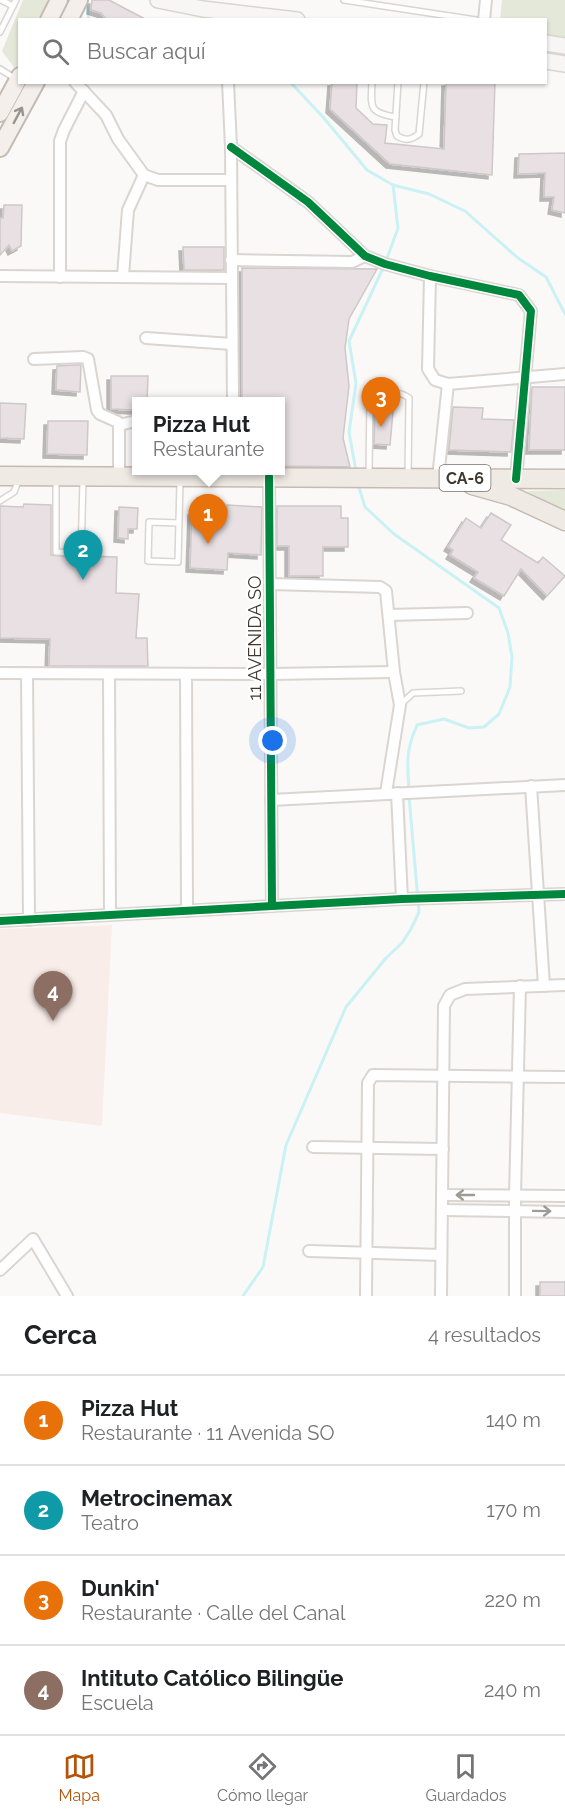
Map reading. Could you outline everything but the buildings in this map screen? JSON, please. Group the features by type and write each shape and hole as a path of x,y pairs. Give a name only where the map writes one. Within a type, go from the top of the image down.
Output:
{"highway":[{"name":"CA-6","path":"0,476 198,475"},
{"name":"CA-6","path":"252,475 565,479"},
{"path":"443,478 510,496 565,521"}],"main road":[{"path":"70,18 79,0"},
{"path":"158,0 203,4 224,15 268,18"},
{"path":"50,18 57,1"},
{"path":"547,43 565,46"},
{"path":"547,61 565,64"},
{"path":"0,113 18,78"},
{"path":"0,148 35,84"}],"street":[{"path":"484,18 486,0"},
{"path":"77,84 106,115 118,140 144,175 158,180 231,180"},
{"path":"228,84 231,147 233,397"},
{"path":"60,277 60,141 84,91"},
{"path":"231,147 308,202 365,256 430,276 519,294 531,311 516,479"},
{"path":"123,276 128,210 144,175"},
{"path":"231,260 352,262 365,256"},
{"path":"0,276 231,278"},
{"path":"430,276 428,369 435,380 448,384 565,374"},
{"path":"146,338 232,344"},
{"path":"34,359 83,357 88,359 97,410 119,424 132,422"},
{"path":"443,478 448,384"},
{"path":"119,424 119,476"},
{"name":"11 AVENIDA SO","path":"269,477 272,906"},
{"path":"270,584 380,587 386,591 394,672 400,705 396,793 406,899"},
{"path":"390,615 466,613"},
{"path":"0,673 394,672"},
{"path":"27,673 29,920"},
{"path":"109,674 110,915"},
{"path":"186,674 187,911"},
{"path":"271,800 565,784"},
{"path":"531,786 544,986"},
{"path":"0,921 424,898 565,894"},
{"path":"515,1296 520,986"},
{"path":"441,1296 444,1006 450,995 465,989 565,986"},
{"path":"366,1296 369,1078 373,1075 565,1077"},
{"path":"313,1147 443,1149"},
{"path":"442,1195 565,1196"},
{"path":"442,1210 565,1212"},
{"path":"0,1270 33,1239 67,1296"},
{"path":"309,1251 441,1255"}],"lane":[{"path":"0,32 14,3 2,0"},
{"path":"344,0 463,18"},
{"path":"0,69 18,78"},
{"path":"372,84 371,106 374,111 396,117"},
{"path":"398,84 395,130 397,136 404,140 412,139 419,134 424,84"},
{"path":"360,477 368,444 370,396 375,393 401,393 409,398 408,478"},
{"path":"0,501 14,492 20,476"},
{"path":"56,477 56,552 81,553 83,476"},
{"path":"179,523 149,522 148,561 178,562 179,523 180,476"},
{"path":"400,705 413,693 461,692"}],"shaded area":[{"path":"112,925 102,1126 0,1113 0,929"}],"green space":[{"path":"23,0 50,2 42,18 18,18 18,65 16,70 2,51"},
{"path":"502,0 565,0 565,41 547,38 547,18 500,18"},
{"path":"565,490 565,514 527,491"}],"waterway":[{"path":"86,1 89,18"},
{"path":"292,84 367,170 393,185 429,194 465,211 518,258 546,277 565,314"},
{"path":"356,471 349,432 356,383 349,341 385,264 398,228 393,185"},
{"path":"358,484 365,507 394,534 499,608 508,633 512,657 510,687 499,714 484,727 469,728 444,719 417,725 408,756 409,789"},
{"path":"243,1296 263,1267 286,1145 346,1007 386,958 402,943 419,912 409,796"}],"cycle path":[{"path":"231,147 308,202 365,256 430,276 519,295 531,311 516,479"},
{"path":"269,477 272,906"},
{"path":"0,921 402,899 565,894"}],"place":[{"name":"Dunkin'","path":"381,427"},
{"name":"Pizza Hut","path":"208,544"},
{"name":"Metrocinemax","path":"83,580"},
{"name":"Intituto Católico Bilingüe","path":"53,1021"}]}
